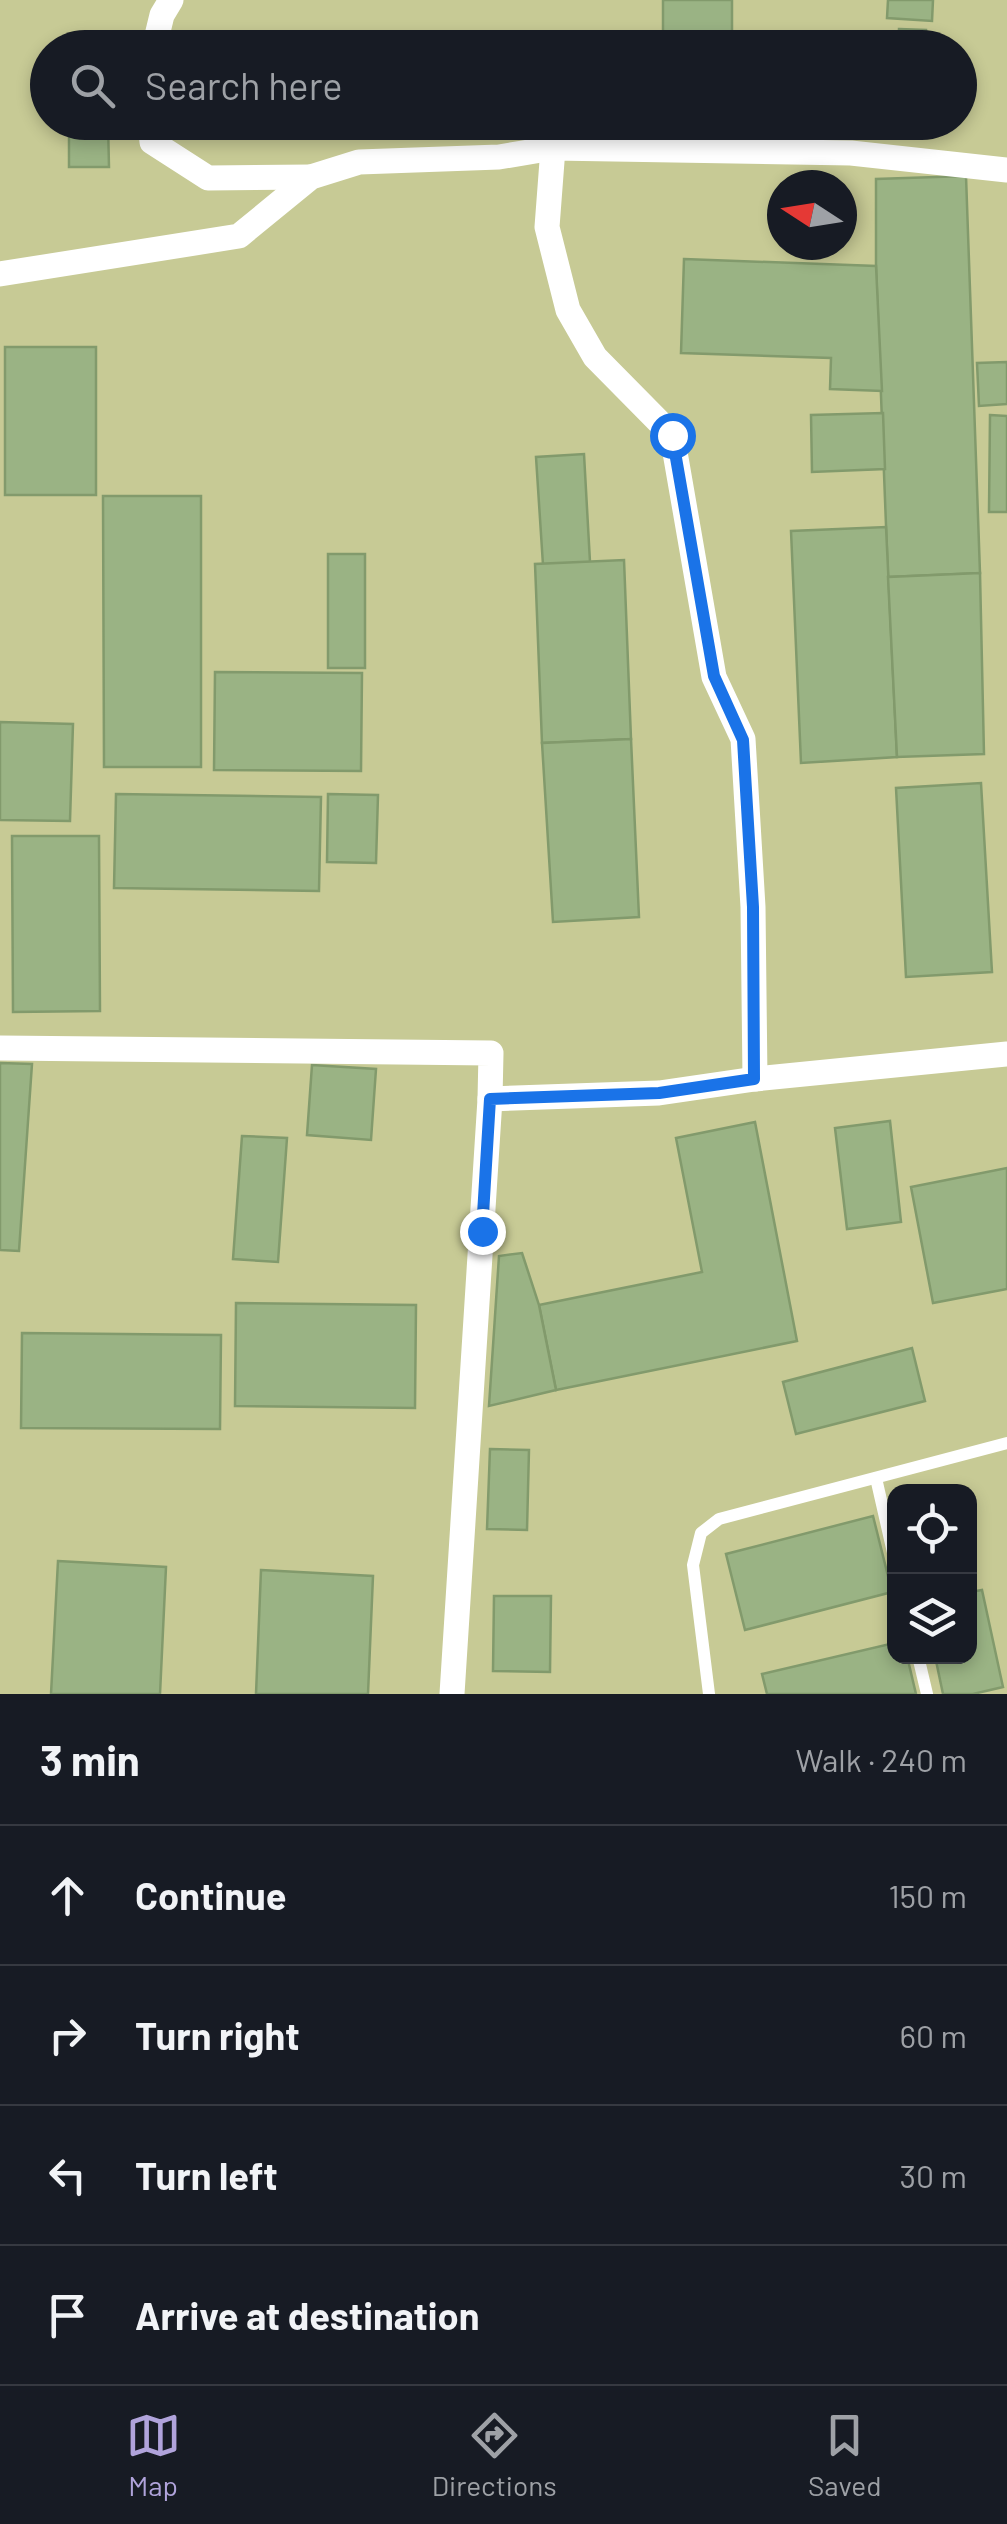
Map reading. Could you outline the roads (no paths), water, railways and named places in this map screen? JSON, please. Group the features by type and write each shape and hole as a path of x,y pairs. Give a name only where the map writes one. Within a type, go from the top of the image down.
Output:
{"street":[{"path":"158,30 171,0"},
{"path":"152,140 208,178 311,177 359,162 499,158 554,148 851,153 1007,170"},
{"path":"554,148 548,227 568,310 595,358 672,435 714,676 743,740 753,907 754,1079"},
{"path":"0,274 239,236 311,177"},
{"path":"0,1048 490,1053 452,1694"},
{"path":"490,1099 659,1093 754,1079 1007,1054"}],"lane":[{"path":"709,1694 693,1565 701,1534 719,1519 1007,1443"},
{"path":"876,1478 887,1526"},
{"path":"920,1664 927,1694"}]}
